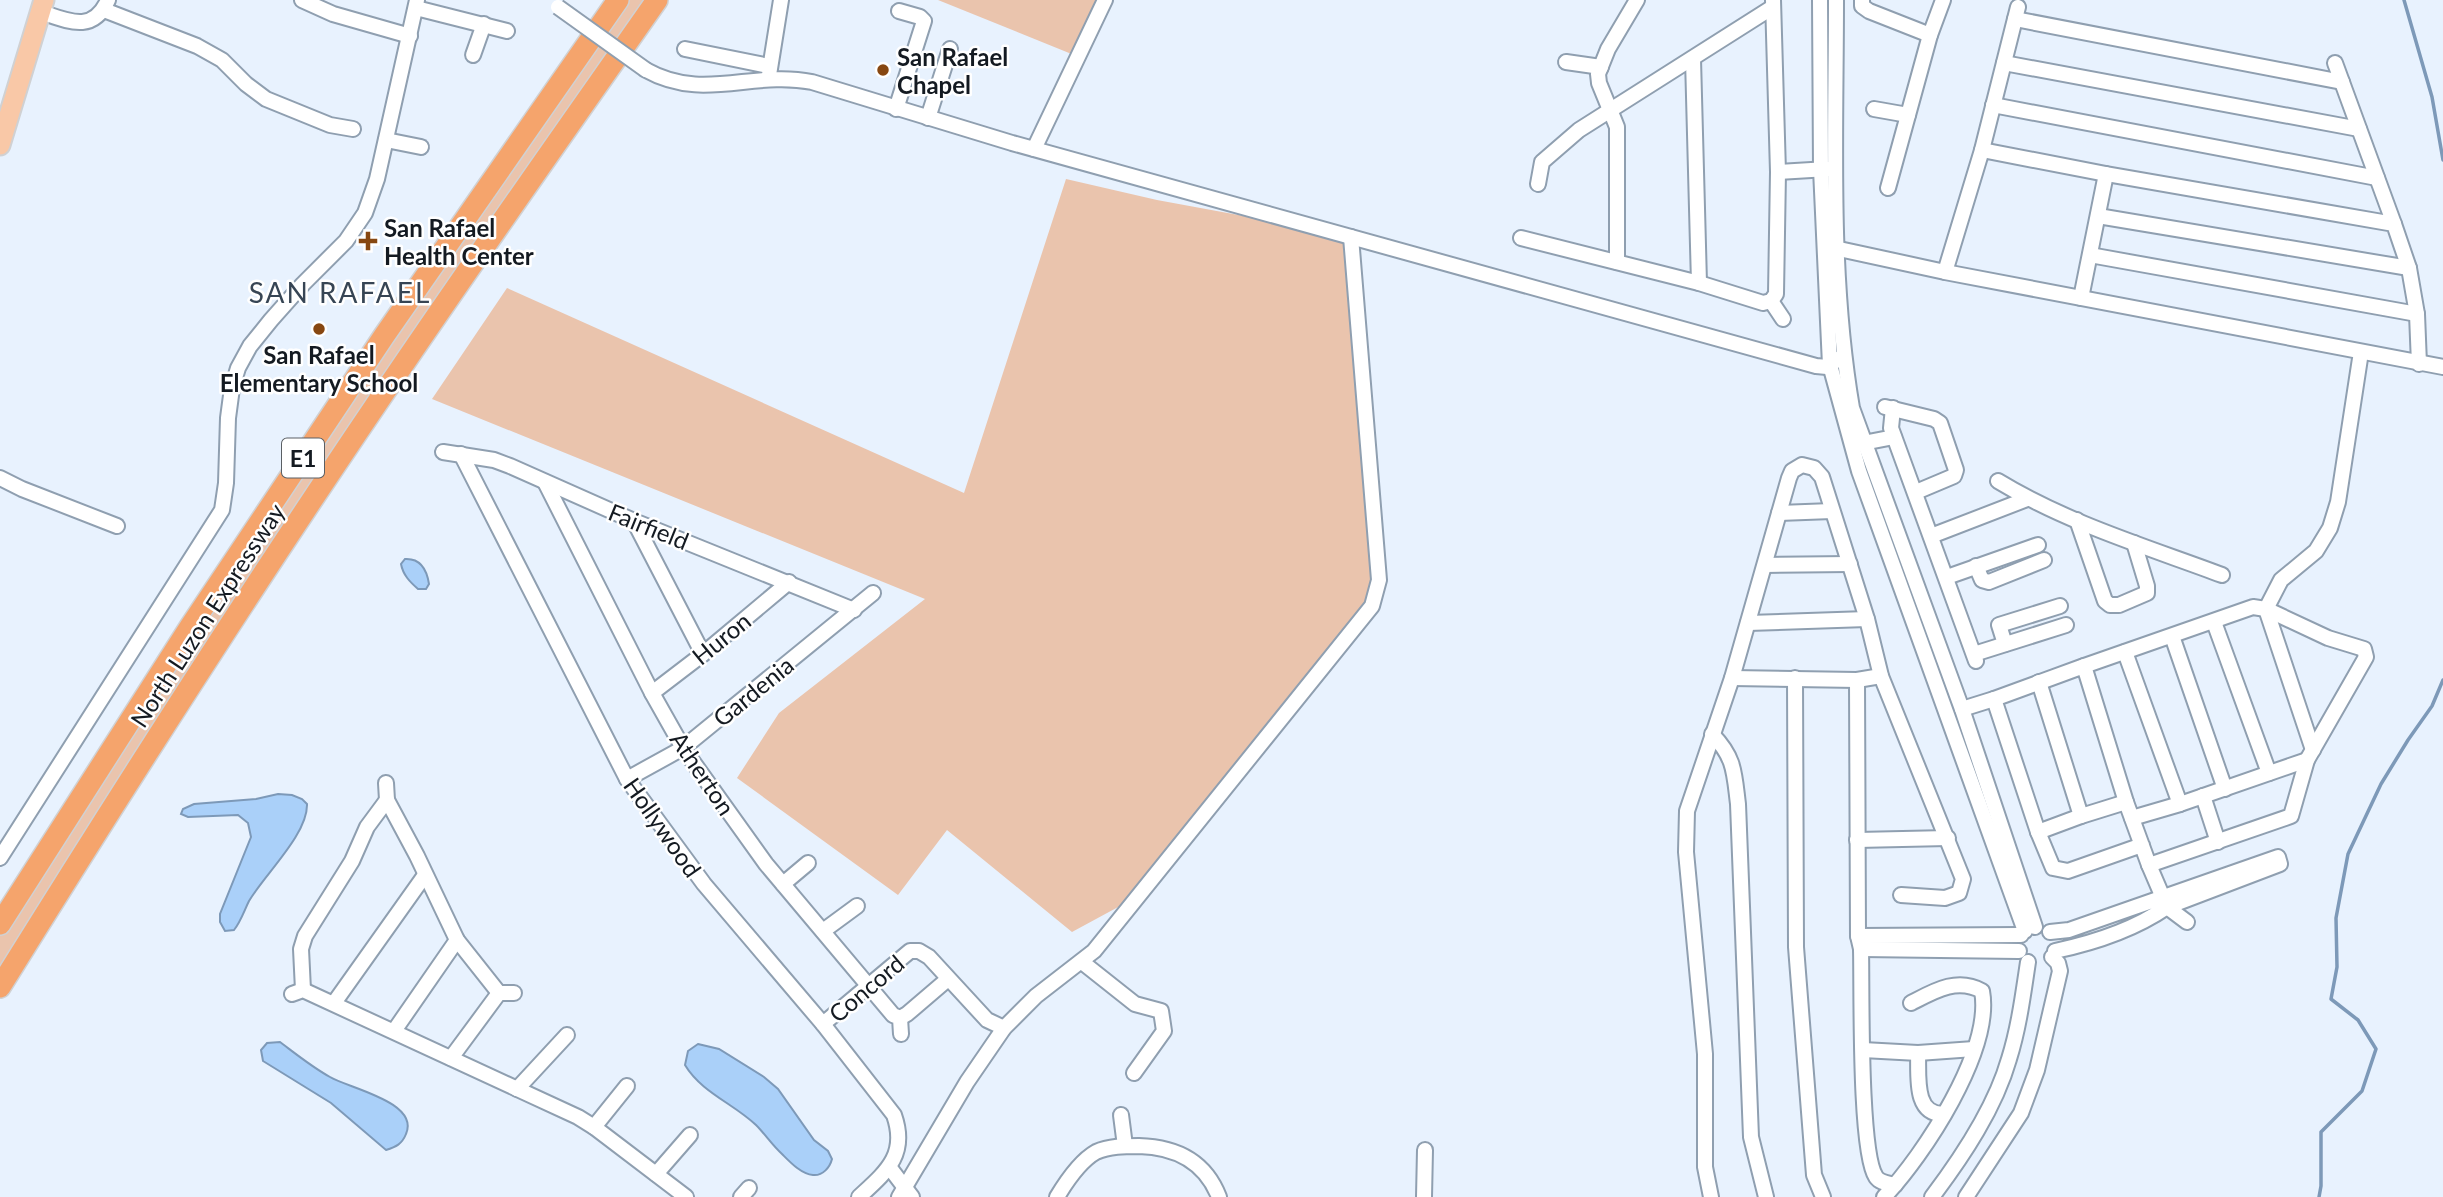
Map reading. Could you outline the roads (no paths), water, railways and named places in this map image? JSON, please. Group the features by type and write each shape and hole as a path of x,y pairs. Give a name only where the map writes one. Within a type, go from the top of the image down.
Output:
{"highway":[{"name":"North Luzon Expressway","path":"0,924 190,627 376,347 618,0"},
{"name":"North Luzon Expressway","path":"0,987 222,637 318,492 420,340 657,0"}],"main road":[{"path":"0,145 43,6"}],"street":[{"path":"302,0 333,14 410,36"},
{"path":"769,73 781,0"},
{"path":"1034,149 1105,0"},
{"path":"1617,262 1618,127 1599,83 1601,67 1637,0"},
{"path":"1820,0 1821,169 1859,471 2027,931"},
{"path":"1836,0 1836,169 1831,247 1830,365 1962,709 2027,931 2020,1018 2008,1062 1970,1142 1932,1197"},
{"path":"1862,0 1863,6 1869,11 1930,35"},
{"path":"1888,188 1930,35 1943,0"},
{"path":"0,859 222,510 226,483 227,428 237,368 244,354 271,320 346,241 365,214 377,180 417,4 507,31"},
{"path":"554,4 646,71 667,80 689,86 769,73"},
{"path":"1538,184 1542,162 1549,153 1579,130 1693,59 1773,4"},
{"path":"1521,238 1699,283 1763,303 1771,301 1776,294 1778,172 1773,4"},
{"path":"43,6 78,23 96,18 106,5 222,60 266,99 330,125 353,129"},
{"path":"896,109 924,21 920,17 899,12"},
{"path":"1945,272 1982,150 2017,13 2342,82"},
{"path":"474,54 484,24"},
{"path":"928,118 950,49"},
{"path":"685,50 812,82 1034,149 1816,366 1824,368 1843,356"},
{"path":"1693,59 1699,283"},
{"path":"1566,62 1601,67"},
{"path":"2004,63 2359,129"},
{"path":"2335,63 2409,268 2417,314 2419,364"},
{"path":"1993,105 2377,178"},
{"path":"1874,109 1908,115"},
{"path":"386,140 421,147"},
{"path":"1982,150 2394,224"},
{"path":"1778,172 1836,169"},
{"path":"2081,298 2106,174"},
{"path":"2098,216 2409,268"},
{"path":"905,1195 967,1082 1004,1028 1035,996 1094,951 1372,606 1379,580 1351,237"},
{"path":"1831,247 1945,272 2443,367"},
{"path":"2090,255 2417,314"},
{"path":"1771,301 1783,319"},
{"path":"2310,755 2266,609 2281,580 2316,551 2330,528 2338,502 2361,352"},
{"path":"1916,492 1950,479 1956,470 1940,423 1889,407 1892,432 1975,657 2004,644 2067,626 2058,602 1999,625 2004,644"},
{"path":"1857,440 1892,432"},
{"name":"Fairfield","path":"443,452 494,460 634,521 854,610"},
{"name":"Hollywood","path":"461,454 627,779 704,884 823,1024 894,1115 898,1135 890,1168"},
{"path":"1712,1197 1705,1167 1705,1054 1686,852 1687,811 1732,678 1792,471 1802,465 1819,471 1867,619 1881,676 1963,879 1959,893 1945,898 1901,895"},
{"path":"0,478 117,526"},
{"path":"1998,481 2027,499 2077,520 2222,575"},
{"name":"Atherton","path":"545,482 682,748 783,884 893,1015 900,1018"},
{"path":"1931,536 2027,499"},
{"path":"1779,513 1832,511"},
{"path":"2077,520 2105,601 2110,605 2147,593 2134,542"},
{"path":"634,521 703,654"},
{"path":"1947,577 2036,540 2044,562 1989,582 1982,580 1976,566"},
{"path":"1765,565 1850,564"},
{"name":"Huron","path":"652,693 789,582"},
{"name":"Gardenia","path":"627,779 682,748 873,593"},
{"path":"1962,709 2253,607 2266,609 2328,638 2364,649 2366,657 2310,755 2291,816 2149,866"},
{"path":"1748,623 1867,619"},
{"path":"2214,622 2269,773"},
{"path":"2172,636 2225,789"},
{"path":"2125,652 2180,804"},
{"path":"2084,666 2149,866 2165,902 2187,922"},
{"path":"1732,678 1857,680 1881,676"},
{"path":"1795,678 1796,947 1814,1175 1823,1197"},
{"path":"1857,680 1857,840 1866,1137 1874,1175 1879,1181 1895,1185"},
{"path":"2039,682 2081,816"},
{"path":"1994,699 2049,863 2057,871 2068,871 2142,845"},
{"path":"1712,734 1727,749 1734,769 1738,804 1751,1137 1766,1197"},
{"path":"2132,818 2225,789 2310,755"},
{"path":"386,783 387,800 418,856 457,940 506,993 451,1058"},
{"path":"2203,796 2218,842"},
{"path":"387,800 367,827 352,861 305,936 300,949 298,992 334,1003 594,1127 686,1197"},
{"path":"2038,832 2126,802"},
{"path":"1857,840 1948,838"},
{"path":"1860,943 2069,930 2165,902 2279,861"},
{"path":"783,884 808,863"},
{"path":"334,1003 425,874"},
{"path":"1860,943 2023,957 2044,964 2054,954 2115,933 2155,915 2165,902"},
{"path":"823,931 857,906"},
{"path":"1966,1197 2021,1113 2037,1070 2060,971 2054,954 2055,941 2050,932"},
{"path":"394,1031 457,940"},
{"name":"Concord","path":"823,1024 909,951 919,951 929,957 987,1020 1004,1028"},
{"path":"1082,962 1135,1004 1157,1008 1163,1014 1164,1031 1134,1073"},
{"path":"901,1034 900,1018 948,979"},
{"path":"1884,1197 1925,1147 1944,1115 1960,1085 1983,1018 1982,991 1975,987 1948,985 1911,1003"},
{"path":"517,1089 567,1035"},
{"path":"1863,1050 1918,1053 1974,1049"},
{"path":"1918,1053 1920,1096 1924,1108 1934,1115 1944,1115"},
{"path":"594,1127 627,1086"},
{"path":"1121,1115 1125,1146"},
{"path":"656,1174 690,1135"},
{"path":"1057,1197 1066,1183 1095,1153 1125,1146 1158,1147 1189,1157 1205,1171 1219,1197"},
{"path":"1424,1197 1425,1150"},
{"path":"859,1197 890,1168 905,1195"}],"water":[{"path":"405,559 411,559 422,566 429,584 426,589 418,589 407,578 401,564"},
{"path":"278,794 292,795 307,804 301,828 256,890 234,930 225,931 220,922 220,914 251,837 248,823 238,815 188,817 181,814 183,809 194,804 256,799"},
{"path":"280,1042 330,1077 393,1105 403,1113 407,1123 403,1140 386,1150 331,1103 263,1061 261,1050 267,1043"},
{"path":"698,1044 719,1049 778,1089 814,1140 828,1151 832,1159 830,1165 820,1174 813,1175 800,1170 778,1151 756,1125 700,1083 685,1065 688,1051"}],"waterway":[{"path":"2404,0 2432,97 2443,160"},
{"path":"2319,1197 2321,1132 2362,1091 2376,1049 2358,1020 2331,999 2337,967 2336,918 2348,854 2381,784 2432,706 2443,680"}],"place":[{"name":"San Rafael Chapel","path":"883,70"},
{"name":"San Rafael Health Center","path":"368,241"},
{"name":"San Rafael Elementary School","path":"319,329"}],"district":[{"name":"SAN RAFAEL","path":"340,292"}]}
